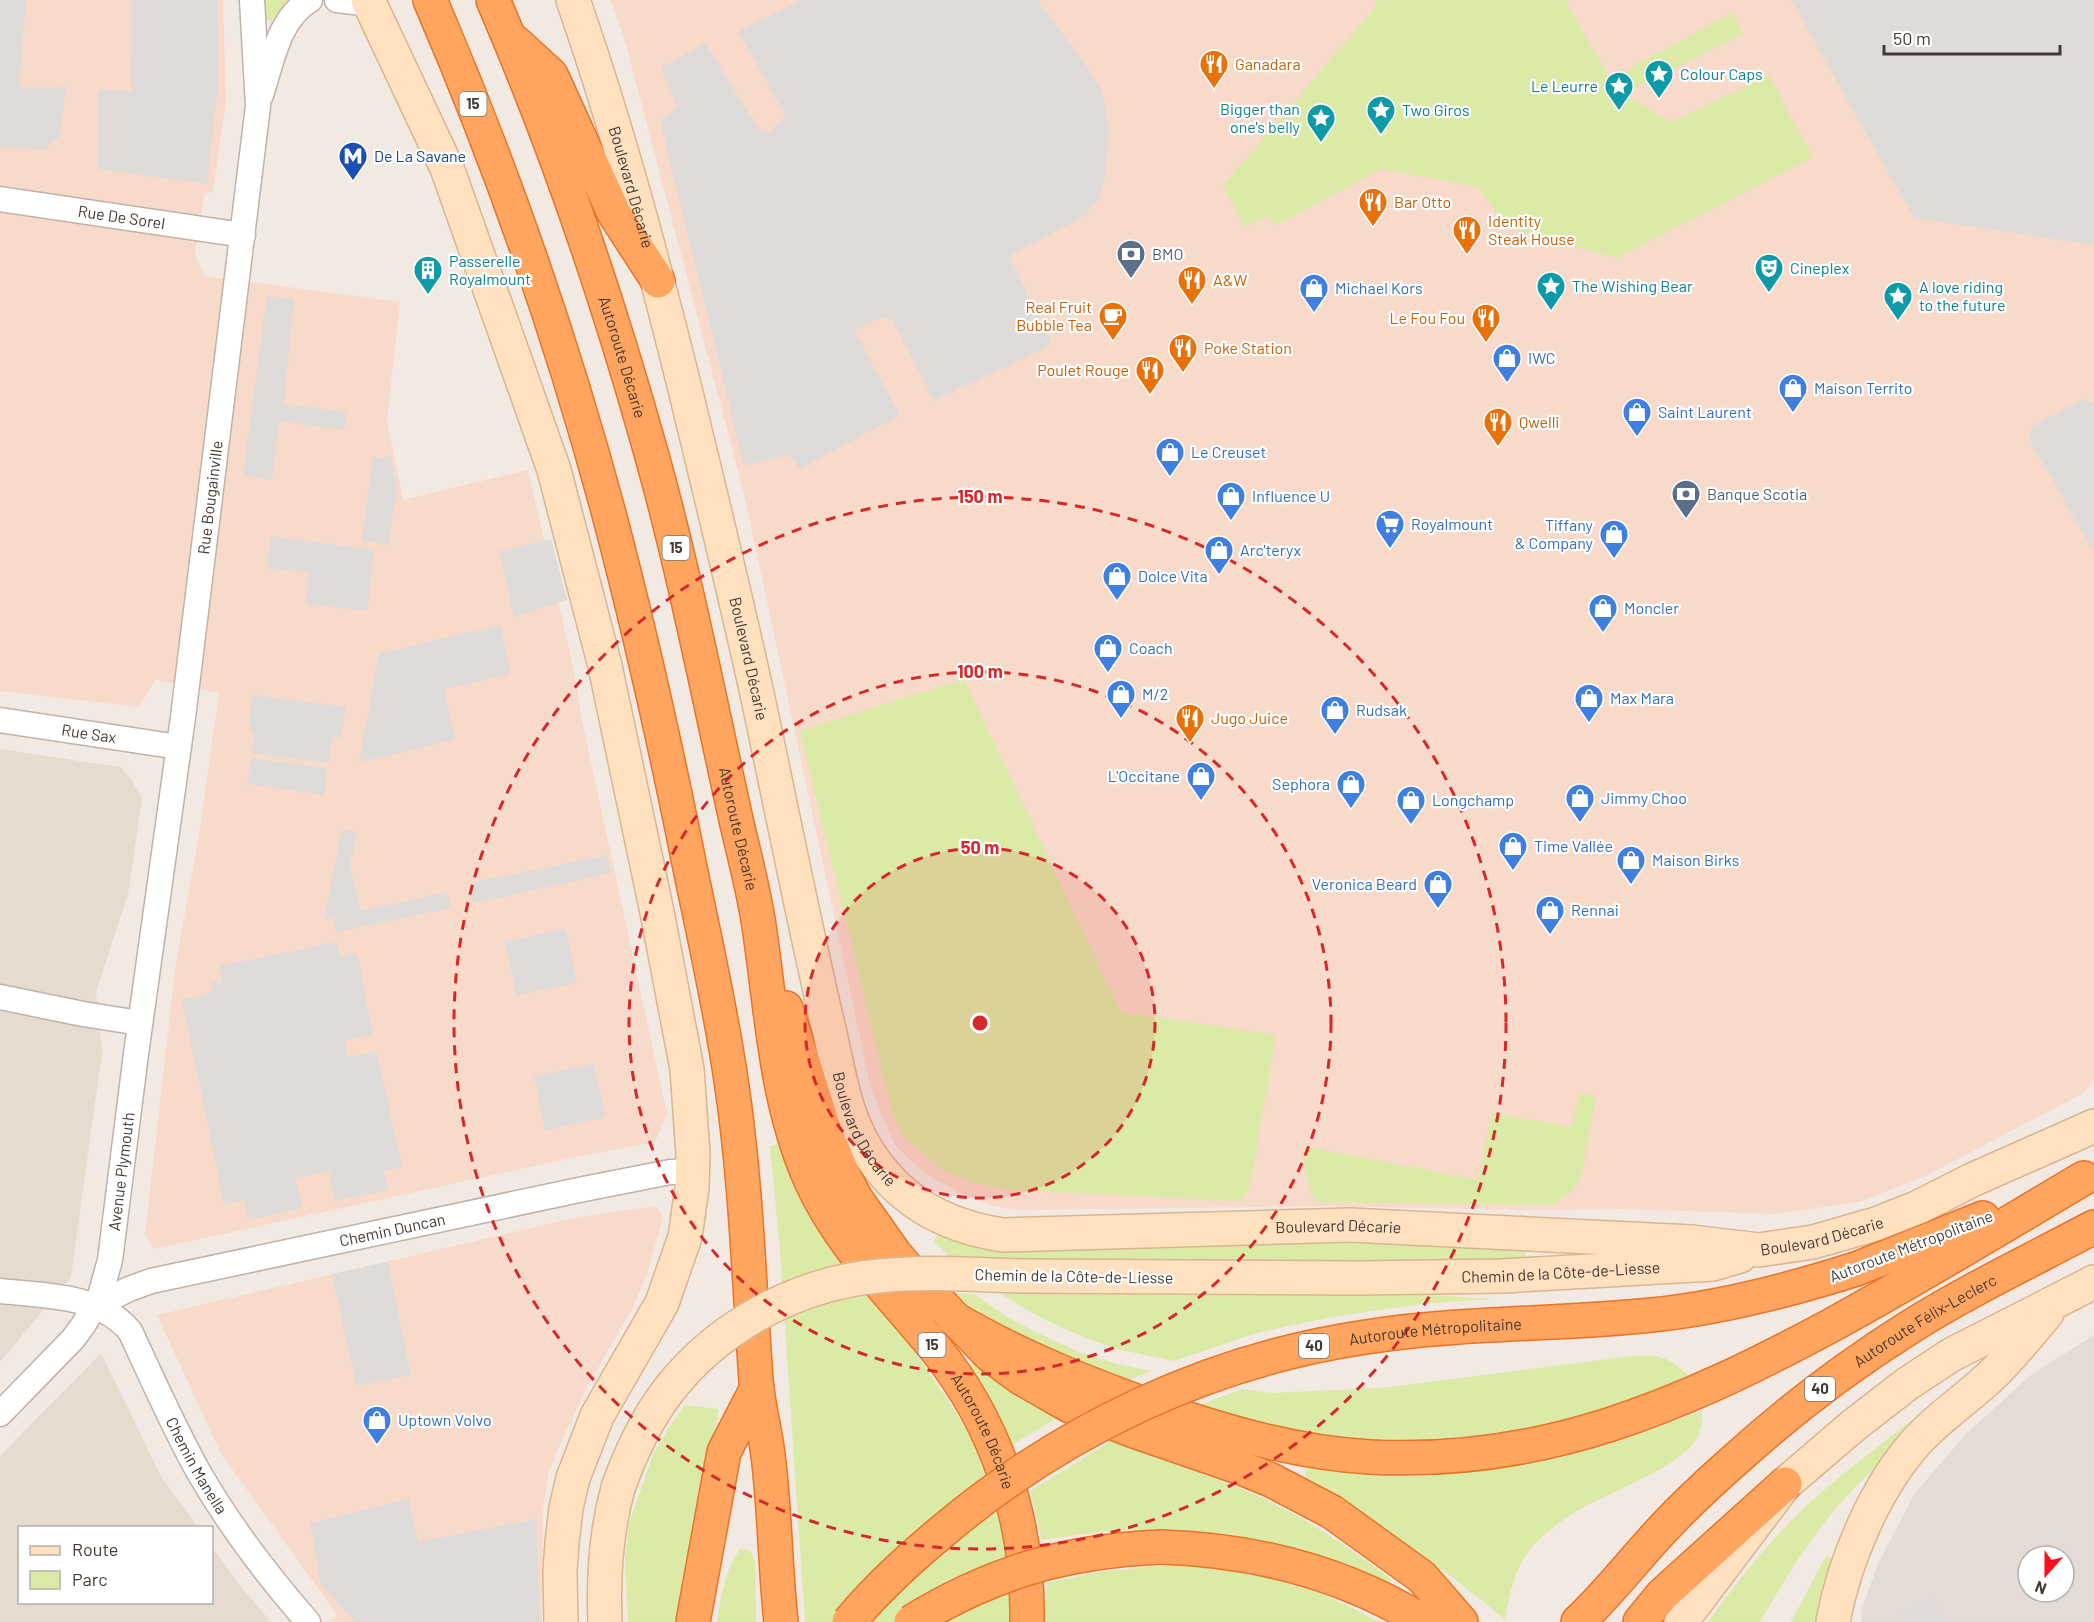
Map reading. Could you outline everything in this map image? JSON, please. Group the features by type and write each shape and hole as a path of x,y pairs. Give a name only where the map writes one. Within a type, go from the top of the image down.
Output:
{"highway":[{"name":"15","path":"430,0 488,142 531,259 586,434 644,654 706,945 731,1077 743,1183 757,1388"},
{"name":"Autoroute Décarie","path":"493,0 509,36 591,259 647,436 675,542 759,920 782,1090 793,1135 825,1208 840,1232 950,1367 989,1434 999,1456 1017,1515 1025,1563 1027,1622"},
{"path":"509,36 551,75 614,213 658,281"},
{"path":"759,920 822,1126 843,1174 856,1199 895,1254 974,1341 1005,1367 1054,1398 1131,1430 1253,1472 1332,1512 1422,1577 1461,1622"},
{"path":"953,1318 989,1339 1034,1360 1135,1401 1253,1439 1336,1454 1399,1458 1486,1453 1555,1440 1647,1412 1706,1389 1768,1359 1874,1302 2089,1175"},
{"name":"Autoroute Métropolitaine","path":"849,1622 923,1546 989,1494 1039,1460 1122,1413 1237,1366 1289,1352 1365,1337 1452,1327 1643,1316 1732,1302 1856,1269 2089,1175"},
{"name":"Autoroute Félix-Leclerc","path":"1585,1618 1661,1531 1702,1490 1828,1383 1884,1344 1949,1304 2094,1227"},
{"path":"693,1622 724,1452 757,1388"},
{"path":"757,1388 768,1455 781,1622"},
{"path":"1640,1622 1663,1594 1785,1484"},
{"path":"911,1622 967,1591 1038,1564 1100,1551 1161,1547 1242,1553 1302,1567 1369,1591 1424,1622"}],"main road":[{"name":"Boulevard Décarie","path":"573,0 614,123 658,281 740,618 810,949 845,1095 864,1145 878,1166 897,1188 918,1204 945,1220 973,1230 1003,1235 1350,1225 1692,1242 1759,1250 1814,1242 1876,1224 1919,1207 1972,1180 2094,1126"},
{"path":"369,2 447,168 557,482 605,666 680,1032 691,1105 692,1171 685,1237 669,1287 643,1340 597,1416 573,1478 566,1508 562,1543 561,1622"},
{"name":"Chemin de la Côte-de-Liesse","path":"605,1622 610,1517 618,1488 645,1428 669,1391 708,1349 729,1332 778,1304 803,1293 830,1285 879,1276 930,1274 1359,1278 1502,1276 1713,1264 1759,1250"},
{"path":"1681,1622 1785,1484 1854,1425 1930,1368 1974,1342 2094,1282"},
{"path":"1833,1622 1839,1592 1858,1538 1878,1499 1906,1454 1929,1429 1992,1375 2059,1301"}],"street":[{"name":"Rue Bougainville","path":"159,891 179,747 258,106 252,0"},
{"name":"Rue Bougainville","path":"258,106 284,28 296,11 310,0"},
{"path":"337,0 369,2"},
{"name":"Rue De Sorel","path":"0,199 243,236"},
{"name":"Rue Sax","path":"0,720 179,747"},
{"name":"Avenue Plymouth","path":"0,1414 73,1339 95,1306 104,1286 110,1260 159,891"},
{"path":"0,997 140,1023"},
{"name":"Chemin Duncan","path":"95,1306 129,1289 152,1281 579,1190 670,1172 692,1171"},
{"name":"Chemin Manella","path":"0,1291 58,1297 95,1306 111,1314 130,1332 187,1450 210,1491 266,1571 308,1622"}],"shaded area":[{"path":"0,0 223,0 226,101 213,191 204,194 195,255 205,276 400,302 387,421 403,500 528,470 575,675 581,716 667,1114 655,1142 566,1159 154,1249 145,1235 175,970 200,828 219,693 155,680 139,707 0,691"},
{"path":"0,0 26,0 19,88 66,87 60,136 45,150 0,147"},
{"path":"132,0 218,0 218,86 207,184 98,169 98,90 131,91"},
{"path":"611,0 2094,0 2094,1079 2085,1092 1928,1175 1859,1202 1774,1214 1625,1209 1539,1210 1320,1206 1017,1210 989,1205 959,1193 924,1173 895,1145 871,1089 745,498 625,41"},
{"path":"802,0 1037,0 1075,50 1102,91 1109,133 1105,179 1099,198 1085,216 1009,256 1052,344 934,401 891,318 879,319 854,330 900,415 800,469 789,455 744,466 660,120 678,108 661,68 705,43 761,133 771,130 786,116 738,31"},
{"path":"1791,0 2094,0 2094,245 1914,218"},
{"path":"267,296 294,299 284,404 346,412 344,430 279,421 272,480 243,475"},
{"path":"2083,399 2094,403 2094,553 2029,439 2032,427"},
{"path":"373,456 382,458 391,456 397,489 388,545 362,541"},
{"path":"271,536 374,550 367,611 306,604 309,573 267,568"},
{"path":"551,539 567,600 514,617 499,551"},
{"path":"501,625 510,674 444,689 455,740 359,762 379,654"},
{"path":"252,695 346,707 341,738 332,737 329,763 252,753 254,735 249,726"},
{"path":"0,749 120,767 131,779 142,798 128,894 96,992 102,1052 71,1277 0,1362"},
{"path":"251,758 327,768 324,795 247,784"},
{"path":"342,829 357,833 350,865 361,911 447,892 451,908 336,932 333,917 324,919"},
{"path":"607,855 611,873 473,903 471,883"},
{"path":"566,929 577,983 516,995 505,941"},
{"path":"337,942 340,957 357,953 373,1034 344,1040 348,1058 377,1052 402,1167 384,1171 388,1190 335,1201 329,1171 295,1178 302,1208 248,1220 244,1200 224,1204 182,1000 210,994 213,981 222,985 220,966"},
{"path":"594,1064 605,1117 545,1131 534,1076"},
{"path":"656,1206 663,1217 647,1274 632,1309 585,1391 548,1474 543,1510 542,1622 329,1622 337,1615 220,1452 157,1315 579,1217"},
{"path":"388,1262 411,1375 356,1386 332,1274"},
{"path":"2094,1335 2094,1622 1861,1622 1862,1609 1877,1566 1914,1494 1967,1433 2032,1374"},
{"path":"101,1353 162,1478 197,1526 18,1526 18,1604 213,1604 213,1548 241,1587 271,1622 0,1622 0,1456"},
{"path":"409,1499 418,1542 536,1519 540,1622 355,1622 321,1584 310,1523"},
{"path":"1932,1597 1946,1622 1901,1622 1898,1619"}],"green space":[{"path":"265,0 288,0 271,21 266,19"},
{"path":"1375,0 1565,0 1610,79 1732,13 1744,34 1623,94 1671,122 1770,75 1813,157 1617,258 1509,228 1477,187 1382,169 1275,226 1268,215 1245,227 1223,185 1377,5"},
{"path":"964,679 1121,1012 1276,1035 1252,1177 1249,1188 1241,1201 1010,1190 974,1183 946,1172 904,1138 892,1111 800,731"},
{"path":"1580,1093 1596,1096 1582,1175 1570,1192 1552,1205 1317,1202 1309,1188 1302,1146 1478,1180 1492,1113 1572,1127"},
{"path":"782,1143 892,1319 949,1402 989,1467 1007,1540 1011,1622 805,1622 780,1251 770,1146"},
{"path":"939,1233 1009,1251 1159,1248 1334,1240 1526,1249 1525,1259 1334,1262 952,1259 934,1241"},
{"path":"1389,1292 1493,1299 1421,1304 1332,1317 1253,1334 1174,1361 1116,1349 1088,1339 1041,1318 1001,1294 1186,1295"},
{"path":"955,1293 974,1294 1010,1319 1079,1352 1150,1371 1127,1381 1058,1356 1014,1337 974,1310"},
{"path":"1632,1356 1664,1358 1690,1377 1597,1416 1468,1440 1426,1443 1331,1439 1189,1409 1242,1389 1270,1393 1381,1388"},
{"path":"977,1359 1062,1415 1012,1445 987,1395 968,1366"},
{"path":"685,1405 719,1409 680,1622 628,1622 625,1560 629,1523 653,1455"},
{"path":"1931,1406 1935,1411 1866,1476 1828,1518 1784,1582 1760,1622 1708,1622 1759,1556 1801,1511 1858,1462"},
{"path":"1702,1411 1699,1435 1677,1458 1646,1477 1577,1511 1537,1541 1517,1572 1505,1620 1457,1581 1408,1546 1304,1482 1307,1465 1399,1475 1465,1472 1518,1465 1591,1448"},
{"path":"1113,1440 1242,1489 1281,1507 1338,1541 1391,1579 1386,1588 1244,1540 1172,1529 1107,1531 1042,1540 1030,1491"},
{"path":"740,1549 750,1550 755,1561 756,1622 717,1622 727,1575"},
{"path":"1826,1556 1835,1559 1819,1622 1791,1622"},
{"path":"1174,1564 1226,1567 1266,1574 1343,1603 1379,1622 1045,1622 1047,1583 1100,1572"}],"place":[{"name":"Ganadara","path":"1214,90"},
{"name":"Colour Caps","path":"1659,100"},
{"name":"Le Leurre","path":"1619,112"},
{"name":"Two Giros","path":"1381,136"},
{"name":"Bigger than one's belly","path":"1321,144"},
{"name":"De La Savane","path":"353,182"},
{"name":"Bar Otto","path":"1373,228"},
{"name":"Identity Steak House","path":"1467,256"},
{"name":"BMO","path":"1131,280"},
{"name":"Cineplex","path":"1769,294"},
{"name":"Passerelle Royalmount","path":"428,296"},
{"name":"A&W","path":"1192,306"},
{"name":"The Wishing Bear","path":"1551,312"},
{"name":"Michael Kors","path":"1314,314"},
{"name":"A love riding to the future","path":"1898,322"},
{"name":"Real Fruit Bubble Tea","path":"1113,342"},
{"name":"Le Fou Fou","path":"1486,344"},
{"name":"Poke Station","path":"1183,374"},
{"name":"IWC","path":"1507,384"},
{"name":"Poulet Rouge","path":"1150,396"},
{"name":"Maison Territo","path":"1793,414"},
{"name":"Saint Laurent","path":"1637,438"},
{"name":"Qwelli","path":"1498,448"},
{"name":"Le Creuset","path":"1170,478"},
{"name":"Banque Scotia","path":"1686,520"},
{"name":"Influence U","path":"1231,522"},
{"name":"Royalmount","path":"1390,550"},
{"name":"Tiffany & Company","path":"1614,560"},
{"name":"Arc'teryx","path":"1219,576"},
{"name":"Dolce Vita","path":"1117,602"},
{"name":"Moncler","path":"1603,634"},
{"name":"Coach","path":"1108,674"},
{"name":"M/2","path":"1121,720"},
{"name":"Max Mara","path":"1589,724"},
{"name":"Rudsak","path":"1335,736"},
{"name":"Jugo Juice","path":"1190,744"},
{"name":"L'Occitane","path":"1201,802"},
{"name":"Sephora","path":"1351,810"},
{"name":"Jimmy Choo","path":"1580,824"},
{"name":"Longchamp","path":"1411,826"},
{"name":"Time Vallée","path":"1513,872"},
{"name":"Maison Birks","path":"1631,886"},
{"name":"Veronica Beard","path":"1438,910"},
{"name":"Rennai","path":"1550,936"},
{"name":"Uptown Volvo","path":"377,1446"}]}
